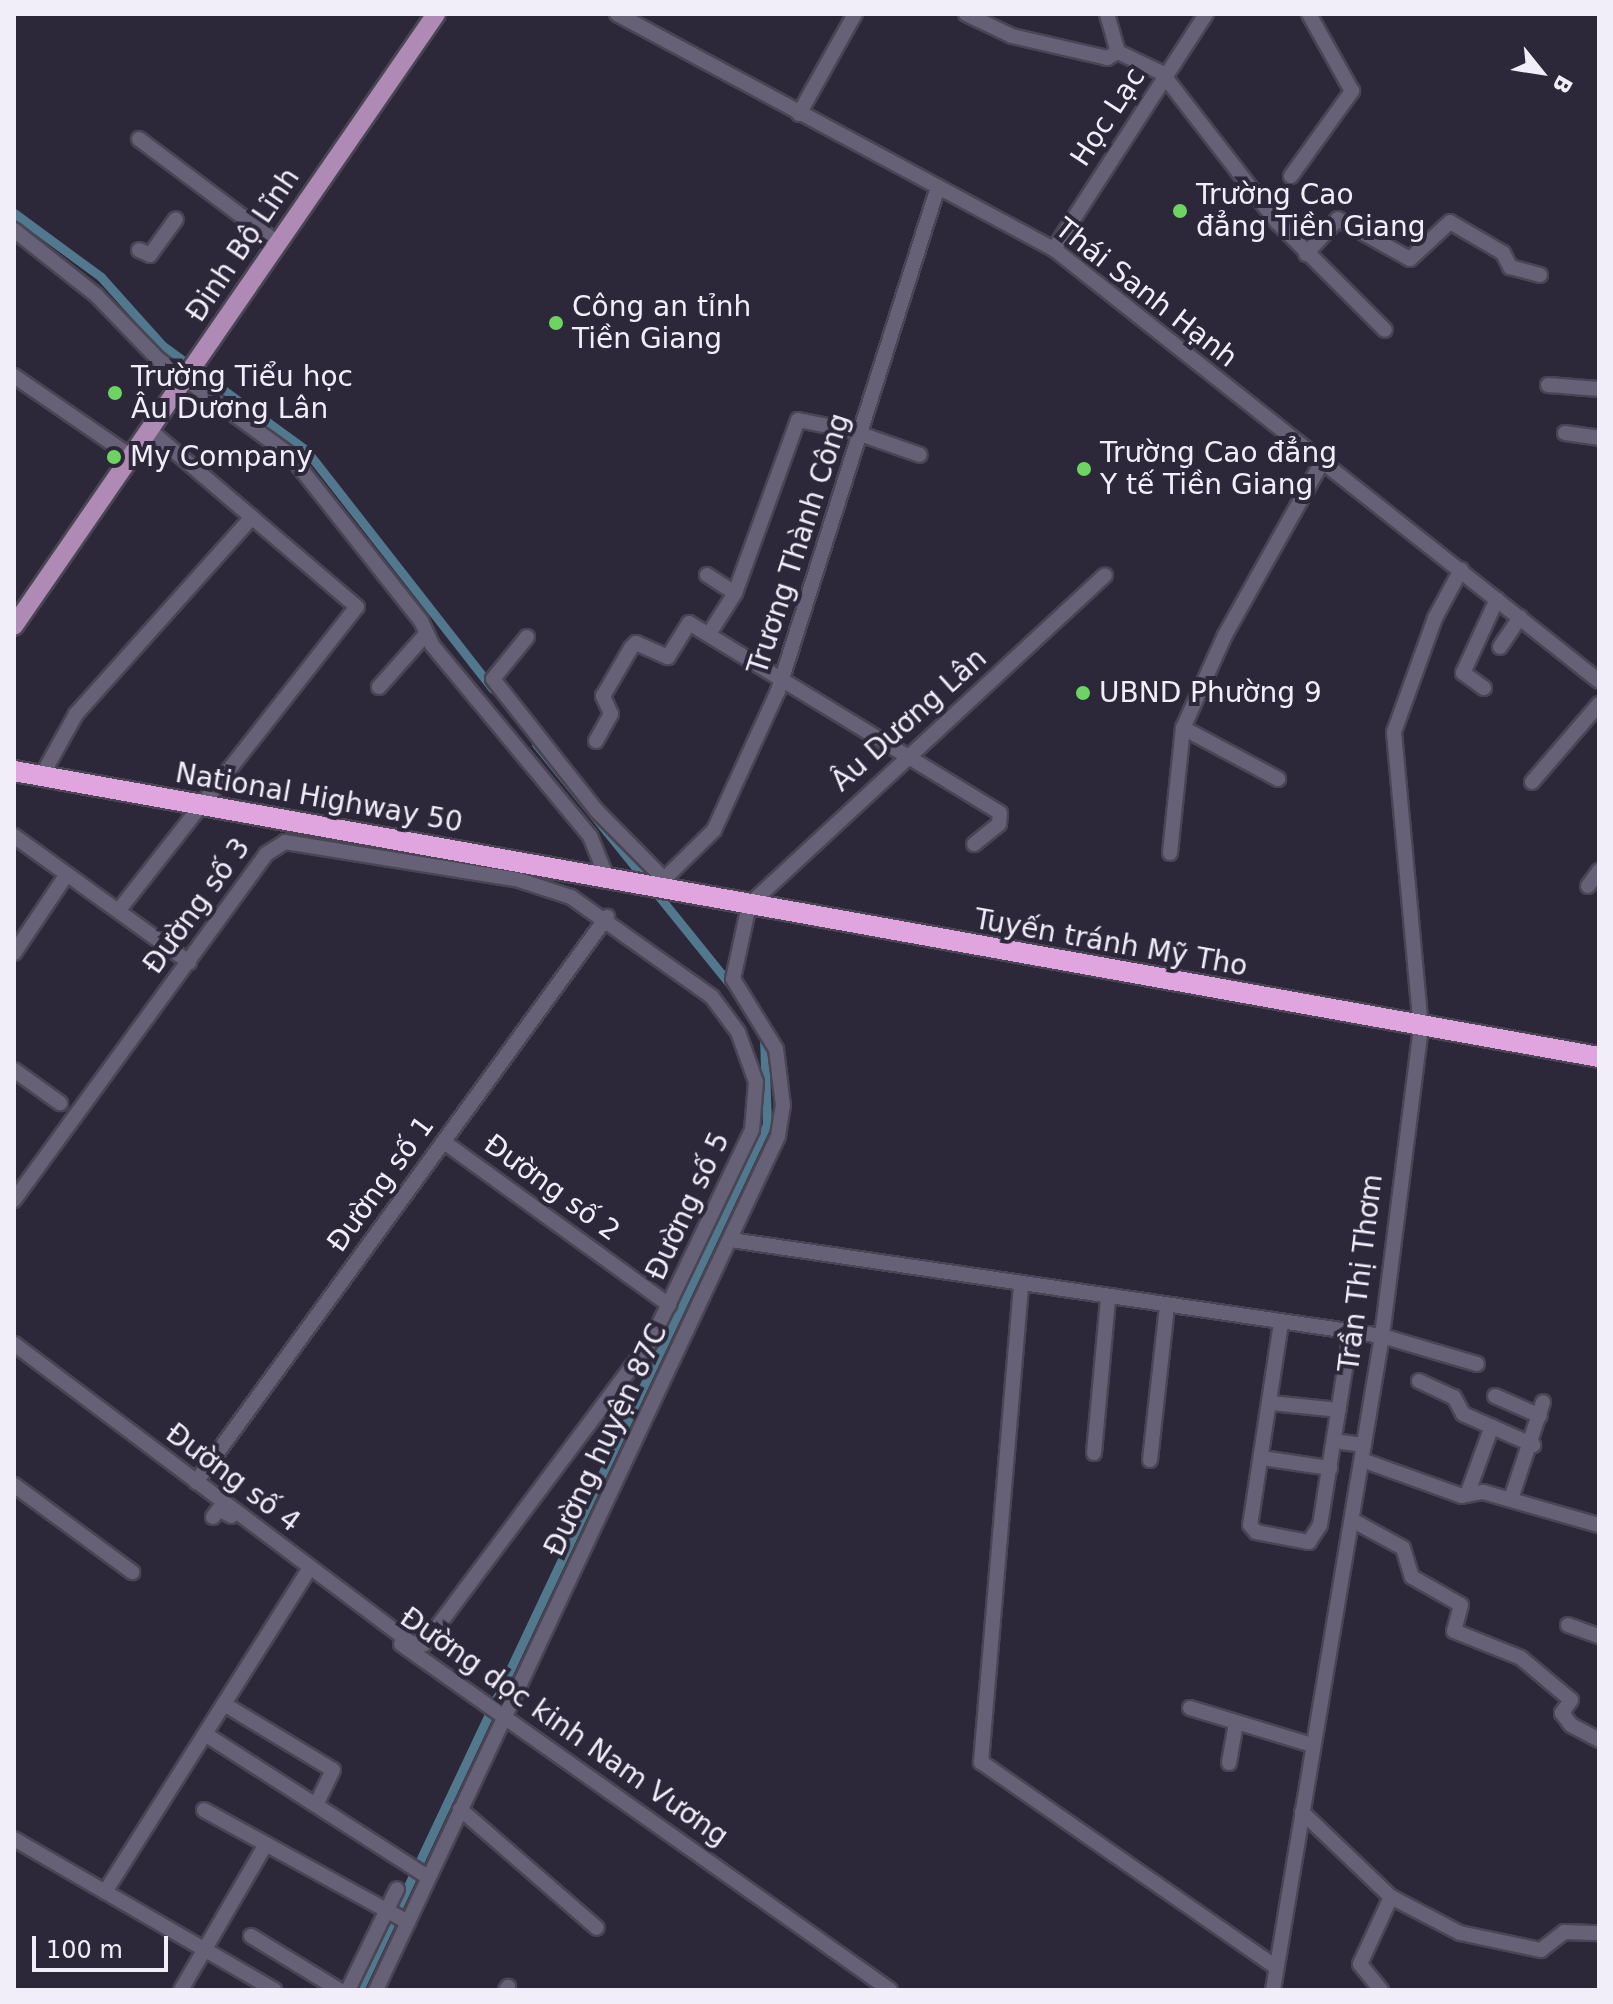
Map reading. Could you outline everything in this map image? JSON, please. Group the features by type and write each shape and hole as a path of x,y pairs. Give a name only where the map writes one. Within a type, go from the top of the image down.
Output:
{"highway":[{"name":"National Highway 50","path":"14,771 202,804 336,840 521,873 610,880"},
{"name":"Tuyến tránh Mỹ Tho","path":"610,880 656,885 749,905 1421,1029 1599,1057"}],"main road":[{"name":"Đinh Bộ Lĩnh","path":"14,626 436,14"}],"street":[{"name":"Thái Sanh Hạnh","path":"617,14 1054,249 1321,464 1461,570 1599,681"},
{"path":"799,114 855,14"},
{"path":"966,14 1012,36 1107,58 1118,52"},
{"path":"1107,14 1118,52 1166,76 1306,254 1385,330"},
{"name":"Học Lạc","path":"1054,249 1206,14"},
{"path":"1291,176 1352,91 1309,14"},
{"path":"139,139 276,242"},
{"name":"Trương Thành Công","path":"656,885 714,830 784,677 863,434 938,187"},
{"path":"139,250 150,255 176,219"},
{"path":"1306,254 1338,219 1410,259 1450,222 1503,253 1510,267 1540,275"},
{"path":"14,230 290,455 426,634 590,836 610,880"},
{"path":"14,376 132,457"},
{"path":"1548,385 1599,389"},
{"path":"709,634 751,566 795,423 863,434 920,455"},
{"path":"119,910 357,607 151,431"},
{"path":"1565,433 1599,438"},
{"path":"1170,853 1183,728 1225,635 1321,464"},
{"path":"41,777 76,714 252,517"},
{"name":"Trần Thị Thơm","path":"1273,1990 1352,1520 1362,1450 1368,1334 1421,1029 1394,732 1435,618 1461,570"},
{"path":"707,575 735,593"},
{"name":"Âu Dương Lân","path":"749,905 1105,575"},
{"path":"1484,688 1463,673 1497,599"},
{"path":"1500,647 1520,617"},
{"path":"596,741 611,714 603,696 636,643 665,658 689,623 784,677 1000,813 999,824 974,844"},
{"path":"379,687 426,634"},
{"path":"527,637 493,679 656,885"},
{"path":"1532,782 1599,704"},
{"path":"1183,728 1278,779"},
{"path":"14,836 189,962"},
{"name":"Đường số 3","path":"14,1200 274,845 336,840"},
{"path":"1588,886 1599,871"},
{"path":"521,873 607,917"},
{"path":"14,953 67,874"},
{"name":"Đường huyện 87C","path":"376,1990 397,1916 460,1809 495,1712 731,1240 783,1106 772,1037 733,979 749,905"},
{"name":"Đường số 1","path":"196,1482 607,917"},
{"name":"Đường số 5","path":"424,1644 633,1369 669,1305 752,1130 756,1082 738,1032 712,997 607,917"},
{"path":"14,1070 60,1103"},
{"name":"Đường số 2","path":"444,1142 669,1305"},
{"path":"731,1240 1108,1299 1368,1334 1477,1364"},
{"path":"1021,1286 981,1762 1276,1967"},
{"path":"1094,1453 1108,1299"},
{"path":"1150,1460 1167,1307"},
{"path":"1281,1323 1251,1530 1297,1540 1318,1534 1337,1441 1339,1410 1368,1334"},
{"name":"Đường số 4","path":"14,1344 411,1643 424,1644"},
{"path":"1419,1381 1492,1426 1533,1445"},
{"path":"1495,1396 1541,1409 1533,1445 1511,1499"},
{"path":"1271,1403 1339,1410"},
{"path":"1467,1495 1492,1426"},
{"path":"1337,1441 1467,1495 1511,1499 1599,1525"},
{"path":"1262,1458 1330,1468"},
{"path":"14,1485 132,1572"},
{"name":"Đường dọc kinh Nam Vương","path":"213,1517 219,1509 227,1512 495,1712 890,1990"},
{"path":"1352,1520 1393,1540 1410,1559 1412,1577 1461,1605 1454,1631 1521,1658 1571,1700 1562,1713 1571,1725 1599,1740"},
{"path":"105,1892 307,1573"},
{"path":"1568,1625 1599,1636"},
{"path":"224,1704 333,1770 318,1801"},
{"path":"1190,1708 1312,1745"},
{"path":"1229,1763 1236,1723"},
{"path":"205,1734 318,1801 421,1872"},
{"path":"460,1809 597,1928"},
{"path":"204,1810 397,1916"},
{"path":"1302,1812 1391,1897 1460,1933 1515,1949 1541,1950 1564,1932 1599,1933"},
{"path":"14,1839 105,1892 200,1955 274,1990"},
{"path":"181,1990 266,1844"},
{"path":"348,1990 397,1916 397,1889"},
{"path":"1381,1990 1360,1964 1391,1897"},
{"path":"251,1936 339,1990"}],"waterway":[{"path":"14,213 101,277 163,346 306,450 493,689"},
{"path":"536,744 735,991"},
{"path":"359,1990 767,1124 764,1037"}],"place":[{"name":"Trường Cao đẳng Tiền Giang","path":"1180,211"},
{"name":"Công an tỉnh Tiền Giang","path":"556,323"},
{"name":"Trường Tiểu học Âu Dương Lân","path":"115,393"},
{"name":"My Company","path":"114,457"},
{"name":"Trường Cao đẳng Y tế Tiền Giang","path":"1084,469"},
{"name":"UBND Phường 9","path":"1083,693"}]}
